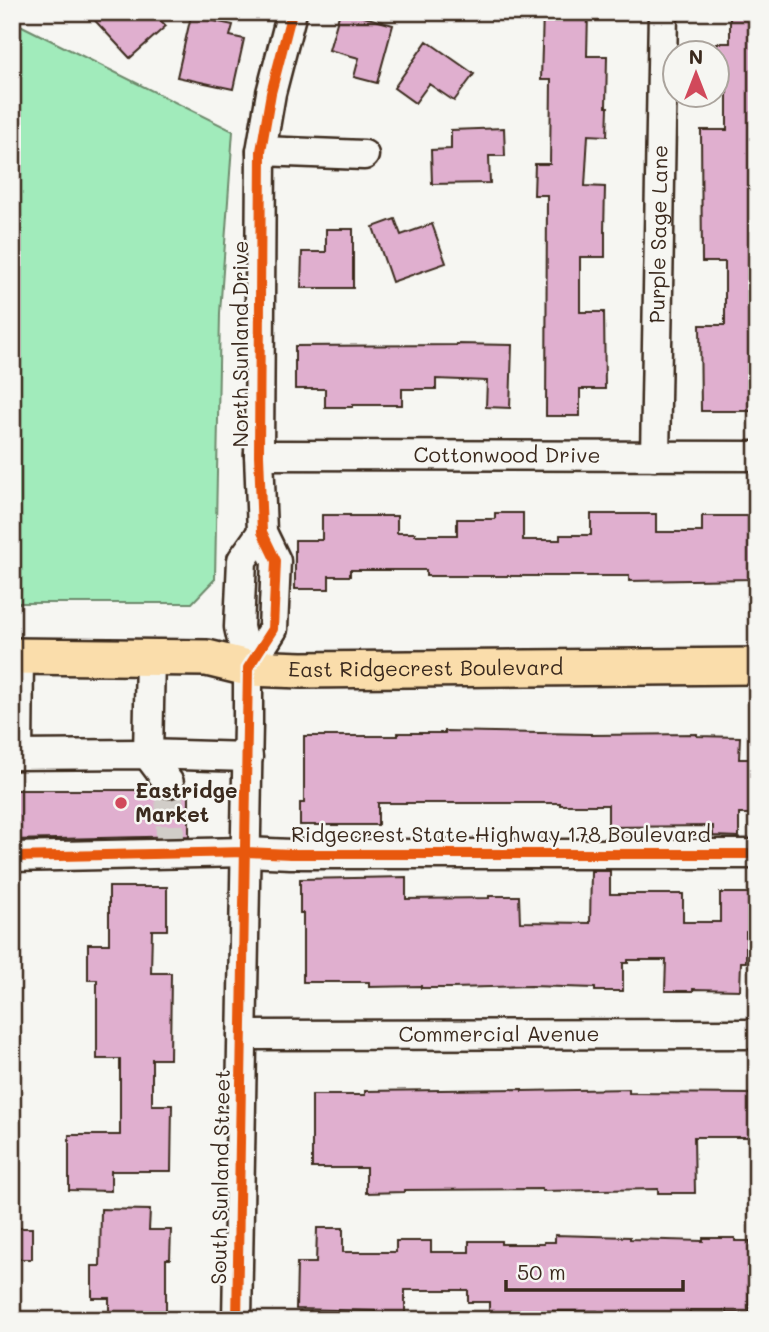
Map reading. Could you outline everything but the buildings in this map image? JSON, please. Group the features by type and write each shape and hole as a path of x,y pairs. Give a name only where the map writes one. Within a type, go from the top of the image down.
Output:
{"main road":[{"name":"East Ridgecrest Boulevard","path":"16,656 207,658 248,668 302,670 757,666"}],"street":[{"name":"North Sunland Drive","path":"248,668 273,629 276,561 262,532 259,456 261,151 271,93 292,12"},
{"name":"Purple Sage Lane","path":"655,456 663,12"},
{"path":"261,151 364,155"},
{"name":"Cottonwood Drive","path":"259,456 757,456"},
{"path":"16,656 15,755 148,755 248,747"},
{"path":"150,657 148,755 169,783"},
{"name":"South Sunland Street","path":"237,1320 248,668"},
{"path":"170,842 195,853"},
{"name":"Ridgecrest State Highway 178 Boulevard","path":"12,858 246,852 757,855"},
{"name":"Commercial Avenue","path":"242,1035 757,1034"}],"green space":[{"path":"12,21 233,131 220,313 215,579 192,603 12,603"}],"tunnel":[{"path":"169,783 170,842"}],"cycle path":[{"path":"237,1320 248,668 273,629 276,561 262,532 259,455 261,151 271,93 292,12"},
{"path":"12,857 246,852 757,854"}],"place":[{"name":"Eastridge Market","path":"121,803"}]}
